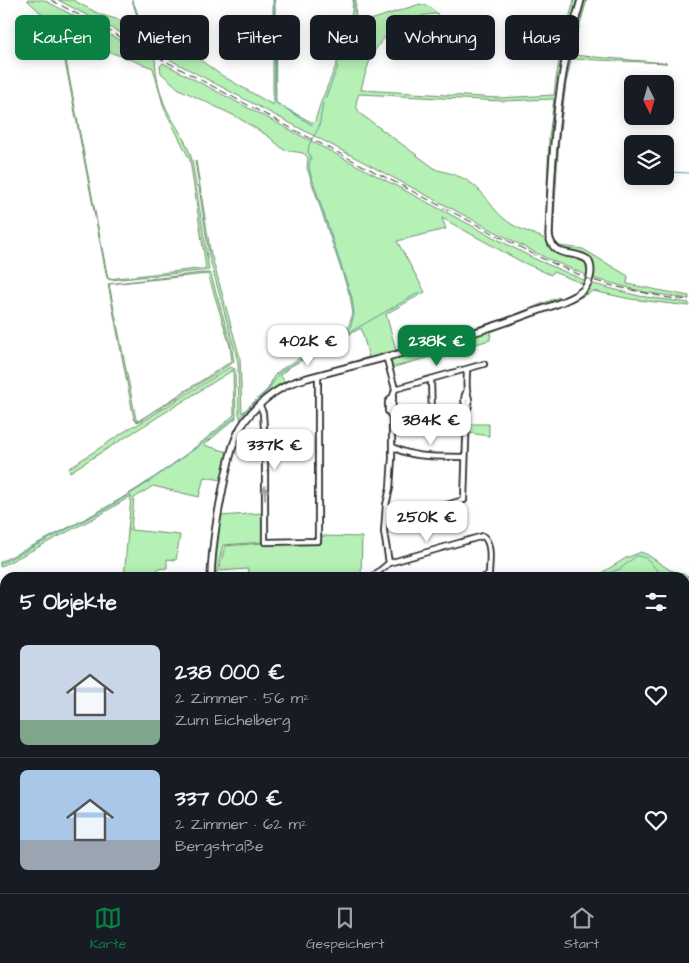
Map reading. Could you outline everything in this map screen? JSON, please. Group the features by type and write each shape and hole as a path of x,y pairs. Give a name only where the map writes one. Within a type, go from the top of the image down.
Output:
{"street":[{"path":"211,572 214,533 231,454 242,427 276,391 286,385 318,375 513,320 570,298 587,286 591,271 588,260 581,255 558,251 551,244 550,235 559,102 566,58 581,0"},
{"path":"386,356 395,389 393,396 388,402 388,410 392,417 392,458 390,488 384,517 384,532 389,563"},
{"path":"395,389 484,364"},
{"path":"384,517 393,512 407,513 428,510 464,500 467,411 470,396 467,390 467,369"},
{"path":"260,406 263,413 265,444 264,542 318,541 318,375"},
{"path":"431,379 432,419"},
{"path":"392,447 400,451 425,456 465,457"},
{"path":"392,458 400,451"},
{"path":"386,505 393,512"},
{"path":"378,572 389,563 483,536 489,544 489,572"}],"green space":[{"path":"27,0 44,0 72,15 43,15"},
{"path":"58,0 73,0 101,15 87,15"},
{"path":"132,0 139,15 137,15"},
{"path":"273,0 275,0 275,15 273,15"},
{"path":"353,0 356,0 355,15 352,15"},
{"path":"574,0 579,0 575,15 570,15"},
{"path":"583,0 587,0 579,28 579,16"},
{"path":"420,4 430,7 438,14 386,15 386,36 376,49 376,18"},
{"path":"110,17 120,20 120,33 110,27"},
{"path":"110,35 120,40 120,56 110,52"},
{"path":"579,56 667,63 579,59"},
{"path":"65,60 66,60 107,278"},
{"path":"132,60 155,60 158,84 166,108 190,153 209,270 111,280 109,279 206,268 190,160 164,108 153,68"},
{"path":"171,60 200,60 221,75 273,105 273,60 276,60 276,103 313,123 338,60 370,60 361,90 499,98 554,95 560,60 565,60 547,238 550,247 556,252 585,261 588,267 588,276 548,259","holes":["359,94 502,101 554,99 549,138 545,239 507,221 472,183 455,175 437,170 362,115 356,105"]},
{"path":"568,60 571,61 566,83 559,138 553,235 555,241 560,246 583,249 628,276 627,284 689,296 689,299 644,292 592,278 593,269 590,258 580,253 560,249 552,239 555,156"},
{"path":"163,63 533,258 586,281 584,284 553,272 551,275 520,261 442,218 446,229 397,241 425,292 386,314 396,350 501,320 559,297 559,300 498,323 385,353 385,355 295,380 241,420 239,414 238,362 209,256 195,160 210,250 240,358 242,413 268,389 274,376 280,370 347,330 353,314 350,296 307,168 308,157 303,153 284,150 268,136 235,116 179,89 161,73 160,66","holes":["361,328 369,357 285,381 280,375 291,366"]},
{"path":"209,273 231,344 234,362 137,422 134,419 108,284","holes":["208,274 230,346 232,361 138,421 136,419 109,284"]},
{"path":"590,283 639,296 689,303 689,306 630,299 593,291 569,303 491,332 490,340 391,368 391,358 570,301 584,292"},
{"path":"230,367 235,369 236,418 204,445 228,452 222,480 204,477 199,497 153,486 134,498 131,530 180,535 176,560 167,559 167,568 158,569 158,572 124,572 131,496 100,515 0,567 0,562 90,516 155,477 234,415 233,370 70,472 69,468"},
{"path":"469,424 489,424 489,436 469,433"},
{"path":"263,513 263,542 223,545 217,572 214,572 217,535 220,516"},
{"path":"322,536 362,537 361,572 248,572 248,569 219,571 225,546 263,543 321,543"},
{"path":"641,552 676,572 603,572 626,558"}],"waterway":[{"path":"274,0 275,102 312,125"},
{"path":"354,0 354,12"},
{"path":"325,99 338,66"},
{"path":"323,103 319,127 309,145 308,152 311,157 309,166 352,298 354,314 349,332"},
{"path":"674,172 689,173"},
{"path":"242,415 268,390 280,372 420,292"},
{"path":"0,564 106,509 143,486 203,443 235,417"},
{"path":"612,572 620,569 636,556 641,556 648,560 659,572"}],"railway":[{"path":"51,0 304,135 539,257 589,279 613,286 669,298 689,300"}]}
